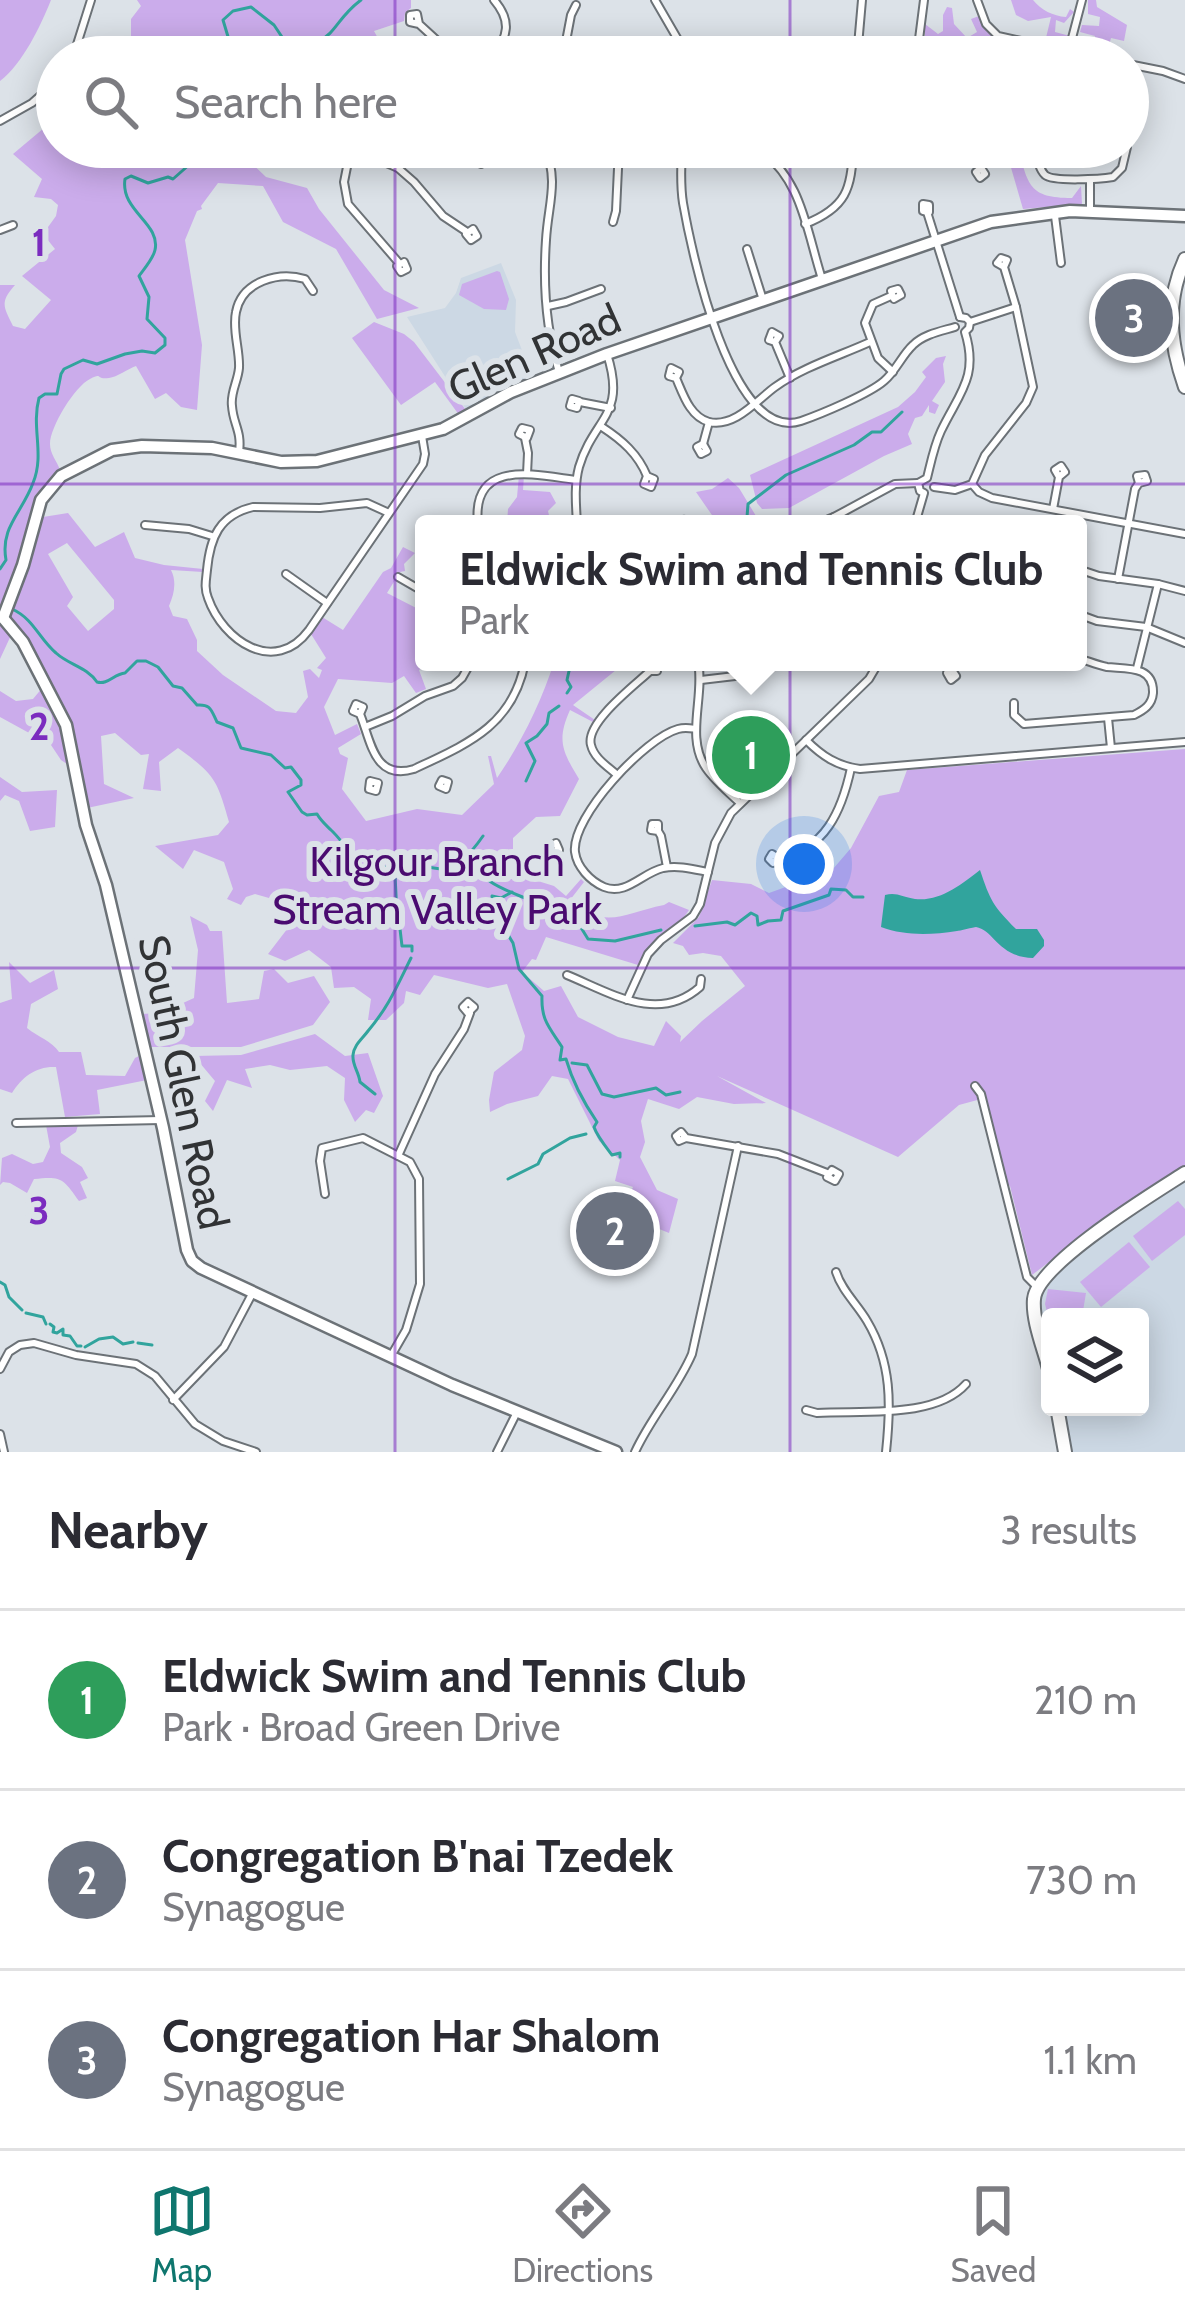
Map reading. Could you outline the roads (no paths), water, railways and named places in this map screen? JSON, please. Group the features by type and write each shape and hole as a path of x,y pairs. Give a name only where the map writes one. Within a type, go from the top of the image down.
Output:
{"main road":[{"name":"Glen Road","path":"2,618 41,500 61,476 120,447 212,448 303,463 457,424 511,392 559,372 991,222 1055,212 1185,216"},
{"path":"1185,260 1174,289 1170,324 1185,387"},
{"name":"South Glen Road","path":"2,618 23,643 66,725 189,1256 201,1268 452,1385 616,1452"},
{"path":"1041,1336 1034,1308 1037,1287 1050,1271 1115,1219 1185,1173"},
{"path":"1059,1416 1065,1452"}],"street":[{"path":"80,36 91,0"},
{"path":"494,0 505,17 506,36"},
{"path":"655,0 676,36"},
{"path":"859,36 862,0"},
{"path":"921,36 924,0"},
{"path":"1073,36 1082,0"},
{"path":"981,2 986,24 998,36"},
{"path":"567,36 576,5"},
{"path":"419,24 432,36"},
{"path":"1149,68 1185,80"},
{"path":"0,121 36,99"},
{"path":"347,168 348,204 399,263"},
{"path":"551,168 554,189 545,244 547,306 559,372"},
{"path":"613,222 617,168"},
{"path":"681,168 683,202 711,317 733,371 774,421 795,423 869,390 919,340 956,327 965,332 969,374 939,434 927,478"},
{"path":"780,168 791,182 822,279"},
{"path":"805,224 843,200 852,168"},
{"path":"1040,168 1051,178 1110,178 1122,168"},
{"path":"398,169 442,216 467,232"},
{"path":"1090,178 1090,211"},
{"path":"927,212 960,317"},
{"path":"1055,212 1061,263"},
{"path":"0,230 14,225"},
{"path":"747,249 763,300"},
{"path":"934,487 955,490 972,484 985,455 1032,391 1004,267"},
{"path":"239,452 240,430 231,404 239,366 235,315 241,298 267,278 281,275 305,279 314,291"},
{"path":"547,306 601,289"},
{"path":"891,296 873,304 865,327 880,361 892,372"},
{"path":"970,322 1016,307"},
{"path":"960,317 970,322"},
{"path":"956,327 960,317"},
{"path":"965,332 970,322"},
{"path":"776,342 790,379"},
{"path":"676,378 691,409 709,422 721,422 790,379 870,342"},
{"path":"577,515 576,480 611,408 615,384 607,354"},
{"path":"580,402 611,408"},
{"path":"703,444 709,422"},
{"path":"602,427 626,444 647,476"},
{"path":"389,513 367,503 253,507 230,516 212,536 205,588 208,601 227,628 250,646 267,653 289,650 300,642 423,464 422,436"},
{"path":"525,438 527,474"},
{"path":"478,515 487,487 507,475 576,480"},
{"path":"1053,509 1059,476"},
{"path":"924,493 919,484 922,479 932,480 934,487"},
{"path":"1118,579 1139,483"},
{"path":"845,515 896,484 919,484"},
{"path":"972,484 992,498 1083,515"},
{"path":"924,493 934,487"},
{"path":"918,515 924,493"},
{"path":"1087,516 1185,534"},
{"path":"146,525 212,536"},
{"path":"1087,571 1158,584 1185,594"},
{"path":"286,574 328,603"},
{"path":"398,577 415,585"},
{"path":"1138,668 1158,584"},
{"path":"1087,617 1146,627 1185,643"},
{"path":"1014,703 1014,715 1024,724 1134,715 1148,706 1152,685 1138,668 1087,661"},
{"path":"365,727 453,686 466,671"},
{"path":"360,714 375,757 388,769 404,772 481,735 512,700 523,671"},
{"path":"616,774 598,758 590,736 600,719 650,671"},
{"path":"700,671 696,729 702,761 740,803"},
{"path":"701,680 757,671"},
{"path":"627,1000 648,954 693,916 703,898 720,831 740,803 874,671"},
{"path":"1108,718 1111,748"},
{"path":"696,729 672,731 616,774 578,835 575,849 584,872 612,889 627,887 667,867 708,872"},
{"path":"806,740 826,758 851,768 1185,742"},
{"path":"778,858 802,852 821,838 841,805 851,768"},
{"path":"378,783 388,769"},
{"path":"658,831 667,867"},
{"path":"559,848 575,849"},
{"path":"567,976 650,1006 672,1004 695,992 701,979"},
{"path":"398,1156 435,1073 470,1013"},
{"path":"975,1086 981,1094 1028,1277 1037,1287"},
{"path":"16,1123 161,1120"},
{"path":"326,1194 319,1156 323,1147 363,1138 410,1162 419,1178 420,1284 406,1330 391,1356"},
{"path":"686,1138 778,1154 827,1174"},
{"path":"635,1452 693,1351 738,1146"},
{"path":"836,1272 880,1349 891,1410 886,1452"},
{"path":"173,1400 224,1347 254,1291"},
{"path":"0,1369 8,1353 20,1345 42,1344 76,1355 136,1364 154,1376 183,1413 208,1433 256,1452"},
{"path":"806,1410 916,1409 936,1405 966,1384"},
{"path":"497,1452 518,1412"},
{"path":"0,1434 4,1452"}],"waterway":[{"path":"327,36 361,0"},
{"path":"228,36 223,20 233,11 251,7 281,36"},
{"path":"0,569 6,560 9,529 36,472 39,398 57,394 64,369 83,360 97,364 125,354 155,353 165,345 165,338 147,319 149,297 139,276 154,253 155,241 128,200 125,179 131,176 148,183 173,179 185,168"},
{"path":"747,515 748,504 786,475 872,432 881,432 902,412"},
{"path":"12,609 56,653 97,682 125,673 137,661 158,667 173,686 210,709 217,722 233,728 241,748 271,755 285,768 291,767 301,785 288,792 302,812 317,814 352,852 373,857 398,872 446,869 462,860 483,836"},
{"path":"567,693 569,671"},
{"path":"526,781 535,761 526,743 559,706"},
{"path":"467,857 473,858 489,881 534,902 534,908 543,913 558,913 580,926 588,939 615,941 661,930"},
{"path":"395,875 402,946 412,946 412,951"},
{"path":"695,926 735,925 751,913 757,916 758,925 781,920 783,911 829,895 831,889 863,897"},
{"path":"512,892 501,898 492,896 493,910 513,943 519,969 542,996 545,1018 562,1047 560,1060 566,1059 597,1122 595,1130 612,1155 620,1153 620,1157"},
{"path":"375,1094 360,1082 354,1051 411,958"},
{"path":"572,1063 587,1065 602,1094 614,1097 656,1088 666,1095 680,1092"},
{"path":"508,1179 538,1164 543,1154 570,1138 586,1134"},
{"path":"0,1282 22,1310"},
{"path":"26,1313 43,1317 46,1324"},
{"path":"50,1324 53,1332 63,1329 63,1335 81,1346"},
{"path":"85,1347 113,1337 123,1344 133,1342"},
{"path":"138,1343 152,1345"}],"place":[{"name":"Congregation Har Shalom","path":"1134,318"},
{"name":"Eldwick Swim and Tennis Club","path":"751,755"},
{"name":"Congregation B'nai Tzedek","path":"615,1231"}],"park label":[{"name":"Kilgour Branch Stream Valley Park","path":"437,885"}]}
